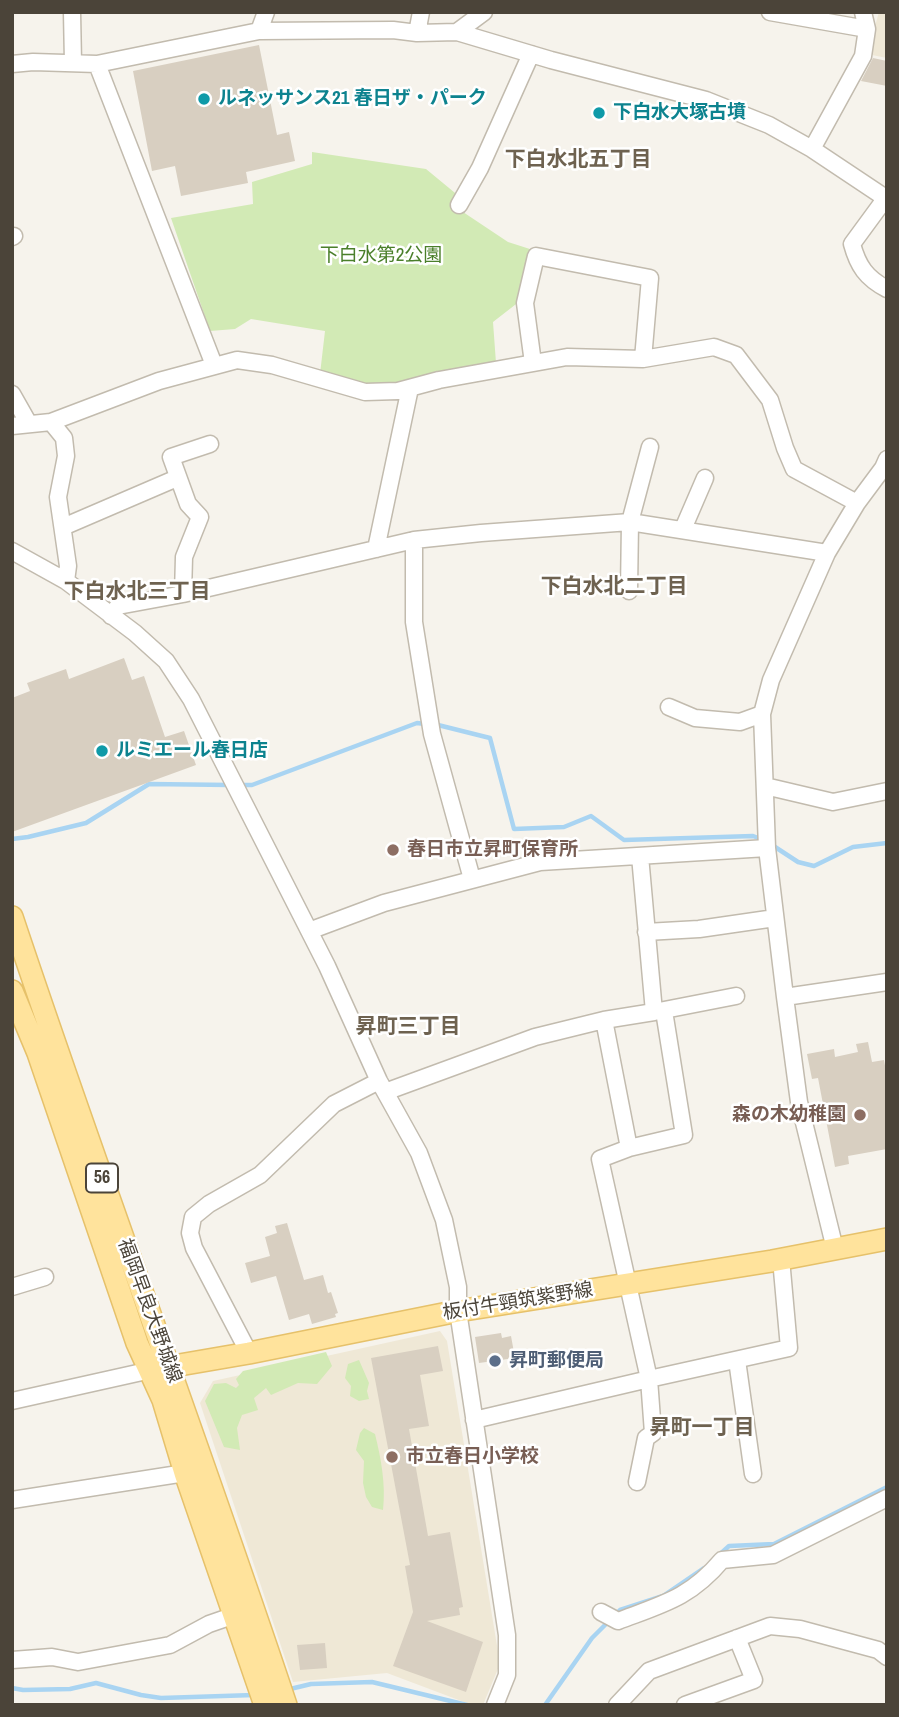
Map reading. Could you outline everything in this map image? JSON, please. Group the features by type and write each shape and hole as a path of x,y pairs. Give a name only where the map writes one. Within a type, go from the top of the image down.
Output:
{"main road":[{"path":"12,917 36,989 20,1005"},
{"name":"福岡早良大野城線","path":"20,1005 53,1041 160,1368 185,1473 265,1705"},
{"name":"板付牛頸筑紫野線","path":"160,1368 458,1311 781,1259 887,1239"},
{"name":"福岡早良大野城線","path":"160,1368 222,1513 286,1705"}],"street":[{"path":"72,12 73,63"},
{"path":"258,31 266,12"},
{"path":"417,33 421,12"},
{"path":"457,32 484,12"},
{"path":"770,12 867,29"},
{"path":"812,149 863,57 867,29 863,12"},
{"path":"12,64 97,64 258,31 457,32 706,100 769,125 812,149 886,199 852,244 856,258 871,280 887,289"},
{"path":"459,205 480,168 531,54"},
{"path":"97,64 214,365"},
{"path":"533,363 525,303 536,256 650,278 643,359"},
{"path":"12,426 51,422 159,381 237,360 272,365 365,392 398,391 439,380 568,357 643,359 713,347 736,355 770,400 794,469 857,503"},
{"path":"376,549 410,388"},
{"path":"12,394 29,424"},
{"path":"51,422 64,438 66,456 58,496 68,566 66,581"},
{"path":"183,594 184,557 200,517 188,504 171,457 210,444"},
{"path":"629,591 629,522 650,447"},
{"path":"835,1249 799,1101 767,848 762,714 771,680 827,553 857,503 886,465"},
{"path":"63,527 177,478"},
{"path":"682,529 705,478"},
{"path":"111,616 118,606 183,594 414,540 481,533 629,522 827,553"},
{"path":"414,540 414,622 432,734 472,879"},
{"path":"12,551 66,581 135,632 166,661 191,699 309,931 382,1087 419,1153 444,1220 458,1287 458,1311 507,1635 506,1675 495,1705"},
{"path":"669,707 695,718 740,723 762,714"},
{"path":"765,786 833,802 887,791"},
{"path":"309,931 384,903 540,862 767,848"},
{"path":"637,1482 646,1437 653,1433 649,1379 600,1159 629,1148 684,1135 646,932 640,856"},
{"path":"646,932 699,929 775,918"},
{"path":"785,997 887,982"},
{"path":"249,1353 194,1248 190,1233 193,1217 209,1204 260,1175 334,1104 535,1037 604,1020 736,996"},
{"path":"604,1020 629,1148"},
{"path":"474,1420 789,1348 781,1259"},
{"path":"12,1287 45,1277"},
{"path":"737,1360 756,1464"},
{"path":"12,1401 160,1368"},
{"path":"12,1500 185,1473"},
{"path":"601,1612 618,1621 677,1599 705,1581 722,1560 773,1555 887,1498"},
{"path":"12,1660 52,1657 78,1662 170,1645 209,1624 235,1615"},
{"path":"619,1704 649,1671 770,1626 800,1629 878,1650 887,1657"},
{"path":"685,1705 754,1679 737,1638"}],"shaded area":[{"path":"879,12 887,12 887,58 867,54"},
{"path":"440,1331 447,1341 500,1664 483,1705 472,1705 387,1673 293,1682 200,1403 213,1381"}],"green space":[{"name":"下白水第2公園","path":"312,152 426,169 466,202 463,212 508,242 533,250 520,301 493,322 496,363 399,384 366,387 320,374 325,331 251,319 235,329 210,331 171,218 253,204 252,182 312,164"},
{"path":"326,1352 332,1366 317,1384 298,1383 271,1395 266,1388 254,1398 258,1410 242,1415 237,1428 240,1450 224,1447 205,1401 214,1384 226,1383 236,1388 239,1385 236,1379 243,1371"},
{"path":"359,1360 369,1383 369,1399 359,1401 350,1396 351,1386 345,1378 348,1364"},
{"path":"364,1428 375,1434 383,1481 383,1510 372,1507 366,1497 363,1483 364,1461 356,1450"}],"building":[{"name":"ルネッサンス21 春日ザ・パーク","path":"259,45 277,135 289,132 295,161 246,172 248,183 181,196 175,166 152,171 133,71"},
{"path":"873,58 887,61 887,86 861,81"},
{"name":"ルミエール春日店","path":"124,658 132,680 144,676 165,737 184,731 196,765 12,832 12,698 30,691 27,683 66,669 69,679"},
{"path":"868,1042 872,1062 884,1060 887,1077 887,1149 848,1156 849,1164 835,1167 818,1078 812,1079 807,1054 834,1049 835,1057 858,1052 856,1044"},
{"path":"287,1223 304,1280 323,1275 338,1313 335,1314 336,1317 312,1324 309,1314 289,1320 276,1276 251,1283 245,1263 270,1256 265,1237 277,1233 275,1226"},
{"path":"501,1333 502,1338 511,1336 515,1358 479,1363 475,1337"},
{"path":"438,1346 443,1371 420,1375 429,1426 409,1429 428,1536 450,1532 463,1607 459,1608 460,1615 427,1621 483,1642 466,1692 393,1666 413,1612 405,1566 410,1565 371,1358"},
{"path":"325,1643 327,1668 300,1670 297,1645"}],"waterway":[{"path":"238,785 252,785 417,723 425,724"},
{"path":"434,724 490,738 514,829 564,827 591,816 624,840 753,836 761,839"},
{"path":"12,839 86,823 149,784 230,785"},
{"path":"772,845 798,862 814,866 853,847 887,843"},
{"path":"718,1556 729,1546 774,1544 887,1487"},
{"path":"545,1705 592,1638 620,1610 663,1596 704,1568"},
{"path":"286,1690 311,1684 372,1682 467,1705"},
{"path":"12,1688 70,1689 96,1683 161,1698 254,1695"}],"place":[{"name":"ルネッサンス21 春日ザ・パーク","path":"204,99"},
{"name":"下白水大塚古墳","path":"599,113"},
{"name":"ルミエール春日店","path":"102,751"},
{"name":"春日市立昇町保育所","path":"393,850"},
{"name":"森の木幼稚園","path":"860,1115"},
{"name":"昇町郵便局","path":"495,1361"},
{"name":"市立春日小学校","path":"392,1457"}],"district":[{"name":"下白水北五丁目","path":"578,160"},
{"name":"下白水北二丁目","path":"614,587"},
{"name":"下白水北三丁目","path":"137,592"},
{"name":"昇町三丁目","path":"408,1027"},
{"name":"昇町一丁目","path":"702,1428"}]}
